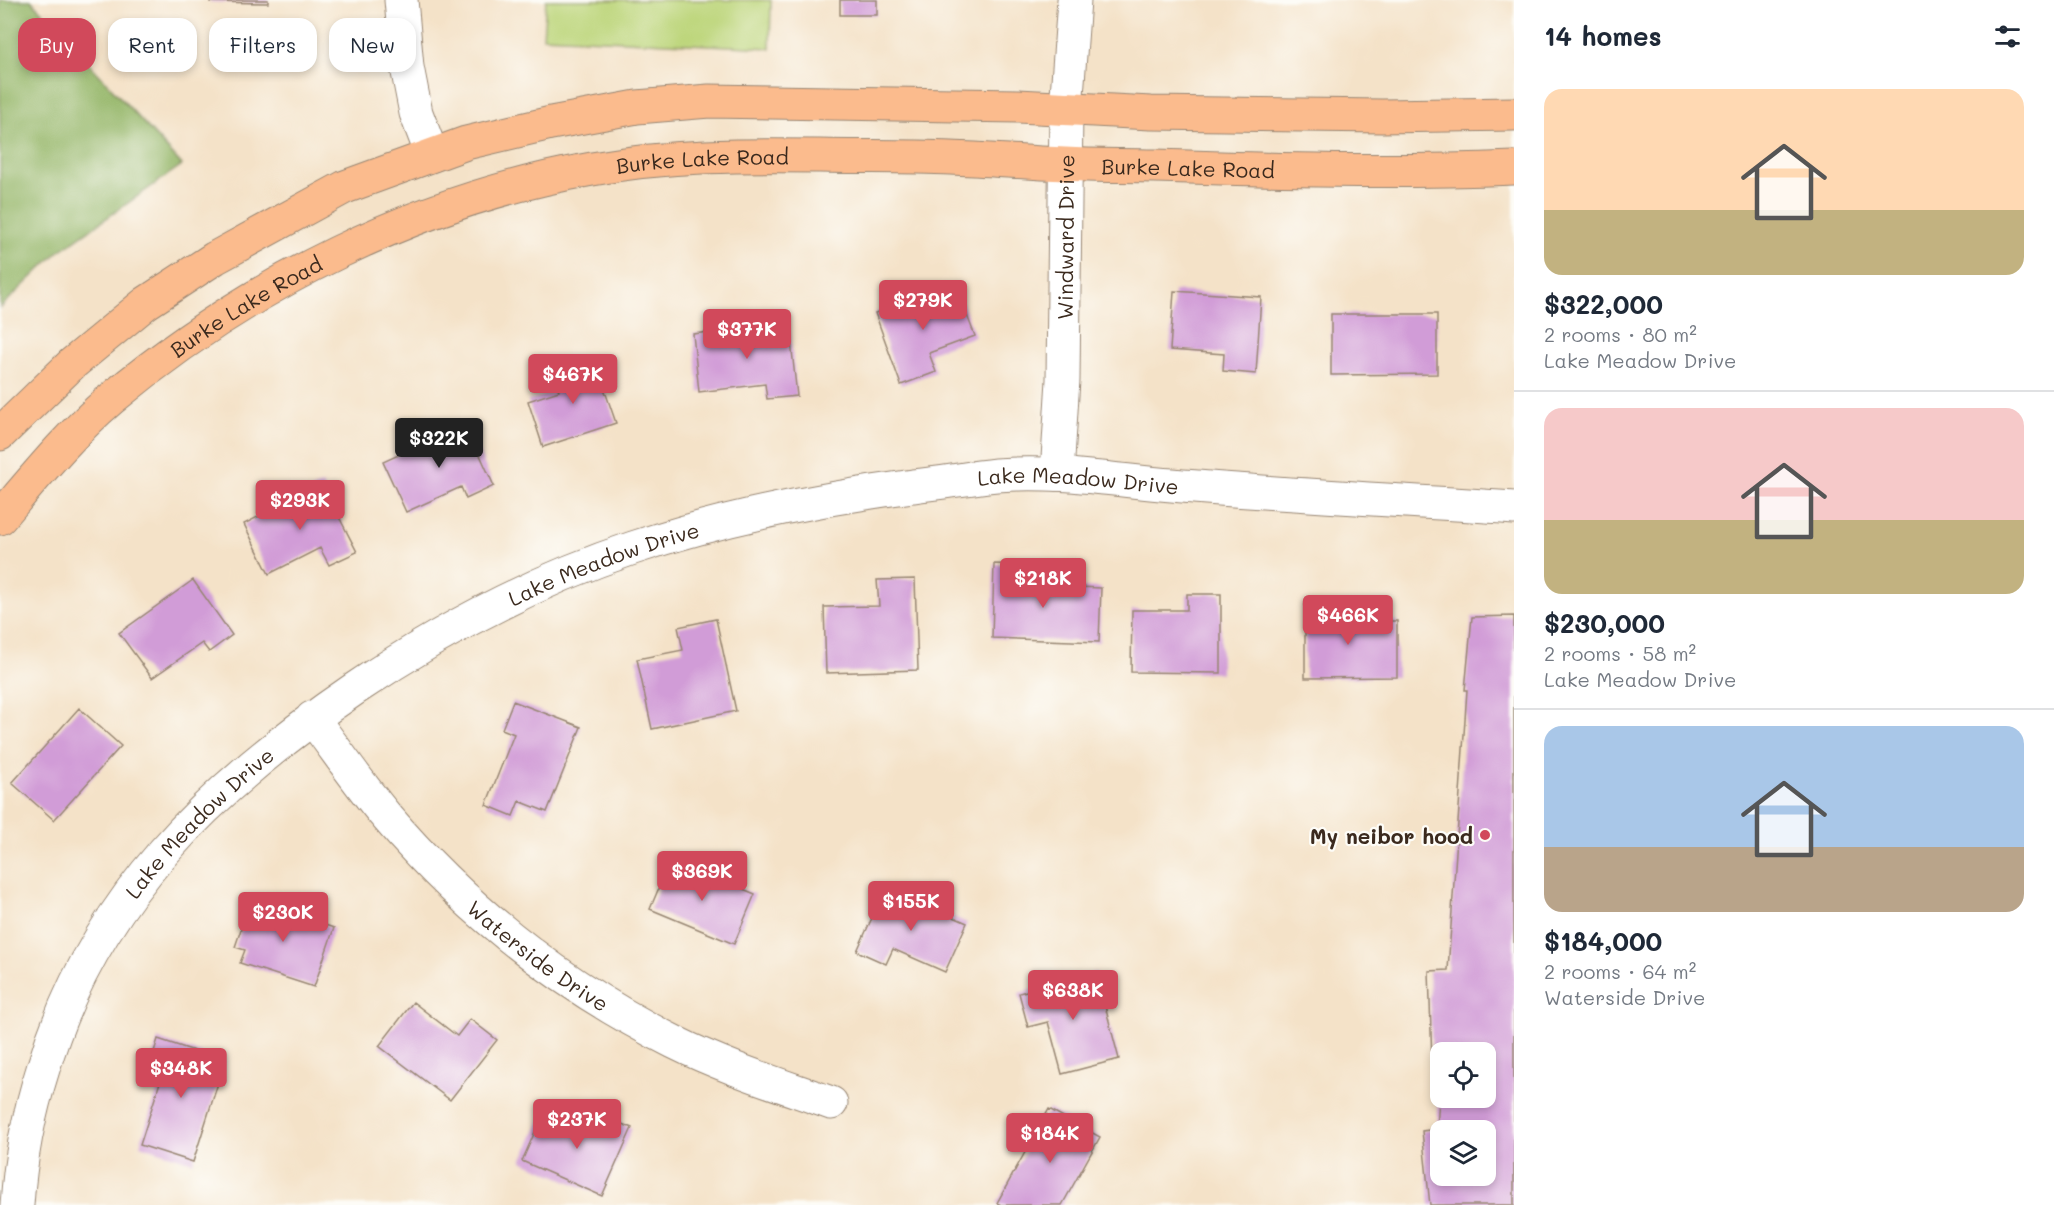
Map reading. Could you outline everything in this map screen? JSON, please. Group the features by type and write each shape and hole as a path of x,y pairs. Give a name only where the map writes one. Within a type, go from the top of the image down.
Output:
{"main road":[{"path":"0,434 72,364 138,309 215,258 345,188 466,143 561,121 637,107 709,101 925,104 1151,114 1382,116 1514,114"},
{"name":"Burke Lake Road","path":"0,518 45,464 110,401 189,340 256,296 391,228 435,211 528,182 594,168 693,156 946,158 1264,170 1404,172 1514,168"}],"street":[{"path":"401,0 407,68 416,112 432,155"},
{"name":"Windward Drive","path":"1057,474 1063,380 1066,109 1074,0"},
{"name":"Lake Meadow Drive","path":"17,1205 24,1146 36,1091 51,1041 89,955 117,910 148,868 187,825 256,762 312,718 396,661 473,617 564,574 630,549 708,524 770,509 858,494 999,475 1057,474 1171,485 1514,508"},
{"name":"Waterside Drive","path":"312,718 385,815 437,872 493,924 542,962 610,1007 673,1042 706,1057 831,1103"}],"green space":[{"path":"0,0 31,0 47,18 18,18 18,72 96,71 182,165 57,253 0,308"},
{"path":"546,0 771,0 770,48 543,37"}],"building":[{"path":"210,0 268,0 268,3 210,2"},
{"path":"840,0 877,0 877,15 840,15"},
{"path":"955,284 975,336 929,353 936,372 901,385 875,313"},
{"path":"1174,291 1261,297 1256,374 1223,371 1224,354 1170,350"},
{"path":"1331,314 1437,314 1437,374 1331,375"},
{"path":"789,323 797,396 767,399 765,384 699,392 693,334"},
{"path":"594,359 616,423 543,447 528,401 559,391 553,373"},
{"path":"466,424 494,486 466,499 461,487 406,512 383,462"},
{"path":"322,484 357,552 329,565 320,548 269,574 244,524"},
{"path":"994,564 1027,565 1026,585 1101,588 1099,642 992,638"},
{"path":"915,579 918,670 826,673 824,607 879,606 877,580"},
{"path":"193,580 232,635 209,652 202,643 152,678 119,633"},
{"path":"1187,594 1221,594 1221,673 1131,672 1132,610 1187,610"},
{"path":"1305,605 1339,605 1339,621 1397,621 1397,677 1305,678"},
{"name":"My neibor hood","path":"1514,616 1514,1205 1430,1205 1422,1131 1430,1130 1430,1186 1496,1186 1496,1120 1438,1120 1438,1108 1496,1108 1496,1042 1431,1042 1429,971 1448,970 1467,690 1465,690 1472,617"},
{"path":"716,619 736,711 652,729 637,659 683,650 678,627"},
{"path":"513,701 581,727 547,812 519,801 513,816 486,805 514,734 502,729"},
{"path":"79,708 121,746 54,820 12,783"},
{"path":"671,859 755,894 734,944 650,909"},
{"path":"886,887 967,923 945,972 893,949 886,964 857,951"},
{"path":"251,900 334,928 314,987 240,963 245,950 235,947"},
{"path":"1096,972 1119,1059 1062,1074 1048,1022 1028,1027 1019,993"},
{"path":"413,1002 457,1036 470,1019 497,1040 450,1100 379,1046"},
{"path":"158,1039 225,1061 193,1162 140,1145 162,1076 148,1071"},
{"path":"545,1109 596,1131 602,1116 632,1128 602,1196 522,1161"},
{"path":"1049,1109 1100,1137 1062,1205 1001,1205 997,1203"}],"place":[{"name":"My neibor hood","path":"1485,835"}]}
